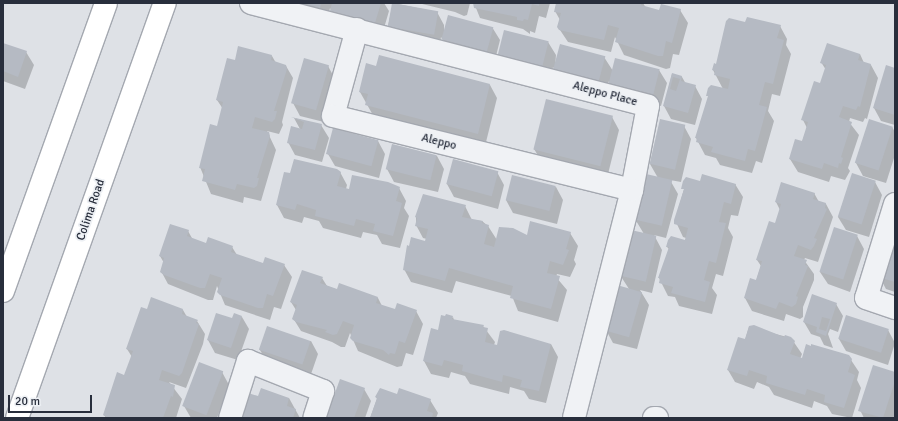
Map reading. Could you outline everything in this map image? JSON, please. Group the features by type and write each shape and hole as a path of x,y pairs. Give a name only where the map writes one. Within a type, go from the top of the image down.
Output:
{"main road":[{"path":"3,291 106,3"},
{"name":"Colima Road","path":"17,418 165,3"}],"lane":[{"name":"Aleppo Place","path":"251,3 648,106 632,190 574,418"},
{"name":"Aleppo","path":"357,30 333,116 632,190"},
{"path":"895,204 866,298 895,308"},
{"path":"230,418 248,361 323,391 314,418"}],"building":[{"path":"303,3 321,3 320,8"},
{"path":"332,3 381,3 375,23 330,11"},
{"path":"392,3 438,11 434,35 388,27"},
{"path":"473,3 539,3 539,6 532,4 528,20 524,19 523,21 517,20 517,17 474,8"},
{"path":"556,3 641,3 641,5 659,10 661,4 681,9 672,43 666,41 663,56 658,56 615,42 619,28 608,25 604,40 559,30 557,27 561,13 554,12"},
{"path":"448,15 493,27 487,51 442,39"},
{"path":"747,17 781,25 777,38 784,40 773,84 765,82 759,105 767,107 755,151 748,149 745,161 711,152 713,147 696,142 697,138 695,138 708,96 706,96 708,88 711,85 728,89 730,79 714,75 715,71 712,70 714,63 716,64 726,21 729,18 745,22"},
{"path":"504,30 549,41 542,66 498,55"},
{"path":"3,43 27,51 18,77 3,71"},
{"path":"827,43 860,54 858,60 871,64 860,107 858,106 856,110 843,106 839,117 852,122 841,157 843,158 841,164 839,163 838,168 824,163 822,169 789,159 795,139 802,141 808,122 801,120 814,81 820,83 826,65 820,63"},
{"path":"560,44 605,56 599,81 553,69"},
{"path":"238,46 272,55 271,60 286,65 287,69 274,111 277,111 275,119 272,122 255,117 252,128 269,132 270,136 257,178 259,178 257,186 254,188 237,184 235,190 202,181 205,169 199,168 210,124 217,126 223,102 216,100 227,58 235,60"},
{"path":"379,55 490,84 478,134 365,105 368,94 359,92 366,63 376,66"},
{"path":"304,58 329,65 316,110 291,103"},
{"path":"615,58 660,69 653,94 609,83"},
{"path":"886,65 895,68 895,115 873,108"},
{"path":"672,73 682,76 681,81 696,85 688,113 663,106","holes":["673,77 680,79 676,91 670,89"]},
{"path":"546,99 613,116 600,166 533,149"},
{"path":"291,117 322,124 315,150 287,143 291,126 302,129 304,122"},
{"path":"660,119 685,125 675,170 650,164"},
{"path":"869,119 893,127 879,170 855,163"},
{"path":"333,128 378,140 371,166 326,154"},
{"path":"392,144 437,155 430,180 386,169"},
{"path":"294,159 337,169 341,172 337,186 349,189 352,175 388,182 400,187 396,201 402,203 393,236 373,231 375,224 356,219 354,226 315,216 316,210 297,204 295,210 276,205 284,172 290,173"},
{"path":"453,159 498,171 492,196 446,184"},
{"path":"852,173 876,181 862,224 838,217"},
{"path":"646,174 672,180 662,226 635,220"},
{"path":"702,174 736,184 731,204 724,202 719,222 726,223 716,263 709,261 704,280 710,282 705,302 671,293 673,287 659,283 660,278 658,278 669,247 666,247 668,240 671,236 685,240 688,228 674,224 684,189 681,189 683,181 686,177 700,181"},
{"path":"512,175 556,186 549,211 506,200"},
{"path":"781,182 815,193 813,199 826,203 825,208 827,209 814,238 817,239 814,246 811,250 798,245 794,256 807,260 805,265 808,266 796,296 798,297 796,304 792,307 779,302 776,309 744,298 750,278 756,280 762,261 756,260 769,221 775,223 781,204 775,202"},
{"path":"423,194 466,205 462,217 483,221 482,223 489,225 484,244 494,247 499,227 513,228 527,235 530,221 571,232 566,249 569,250 563,265 550,261 547,273 560,276 551,309 510,298 513,286 449,268 445,281 403,270 407,245 409,246 411,237 425,241 428,229 415,226 417,218 415,217"},
{"path":"170,224 189,230 187,236 206,243 208,237 233,246 231,252 263,263 265,257 285,264 273,296 267,294 263,308 258,308 220,295 217,292 222,278 210,274 205,288 200,288 164,275 160,272 164,258 159,256"},
{"path":"895,225 895,282 878,277"},
{"path":"834,227 858,235 843,279 819,272"},
{"path":"631,230 656,236 646,282 620,276"},
{"path":"302,270 323,277 320,283 337,289 339,283 378,297 376,303 395,309 397,303 417,310 405,343 399,341 395,354 390,353 389,355 383,350 353,341 350,338 354,325 343,321 337,334 333,335 325,332 327,330 296,322 292,319 297,305 290,302"},
{"path":"617,285 642,292 629,337 604,330"},
{"path":"812,294 837,303 826,336 816,332 817,327 803,322","holes":["822,317 830,319 826,331 819,329"]},
{"path":"151,297 183,309 182,314 198,320 196,323 199,324 182,373 179,376 162,370 159,380 175,385 173,397 171,396 163,418 108,418 103,415 117,372 124,375 133,351 126,349 141,307 147,309"},
{"path":"216,313 232,318 234,313 242,316 231,348 207,340"},
{"path":"446,314 453,316 452,319 484,325 483,327 488,328 485,342 497,345 500,331 504,330 551,344 539,391 520,387 522,380 503,375 502,382 462,371 463,365 444,360 442,366 423,361 431,328 438,330 441,315 445,316"},
{"path":"846,315 889,329 881,353 838,339"},
{"path":"754,325 784,337 785,335 791,337 795,341 790,354 802,358 806,344 811,346 811,344 849,355 852,359 848,372 855,375 844,408 824,402 825,395 807,389 805,395 766,383 767,376 749,370 747,376 727,370 738,337 745,339 749,326"},
{"path":"267,326 310,341 302,365 259,350"},
{"path":"199,362 223,371 206,415 182,406"},
{"path":"873,365 895,372 895,381 883,418 858,411"},
{"path":"340,379 365,388 354,418 326,418"},
{"path":"261,388 289,398 287,406 296,409 293,418 239,418 248,393 258,396"},
{"path":"380,388 397,394 399,388 431,399 427,411 433,413 432,418 370,418 377,398 375,397"}]}
